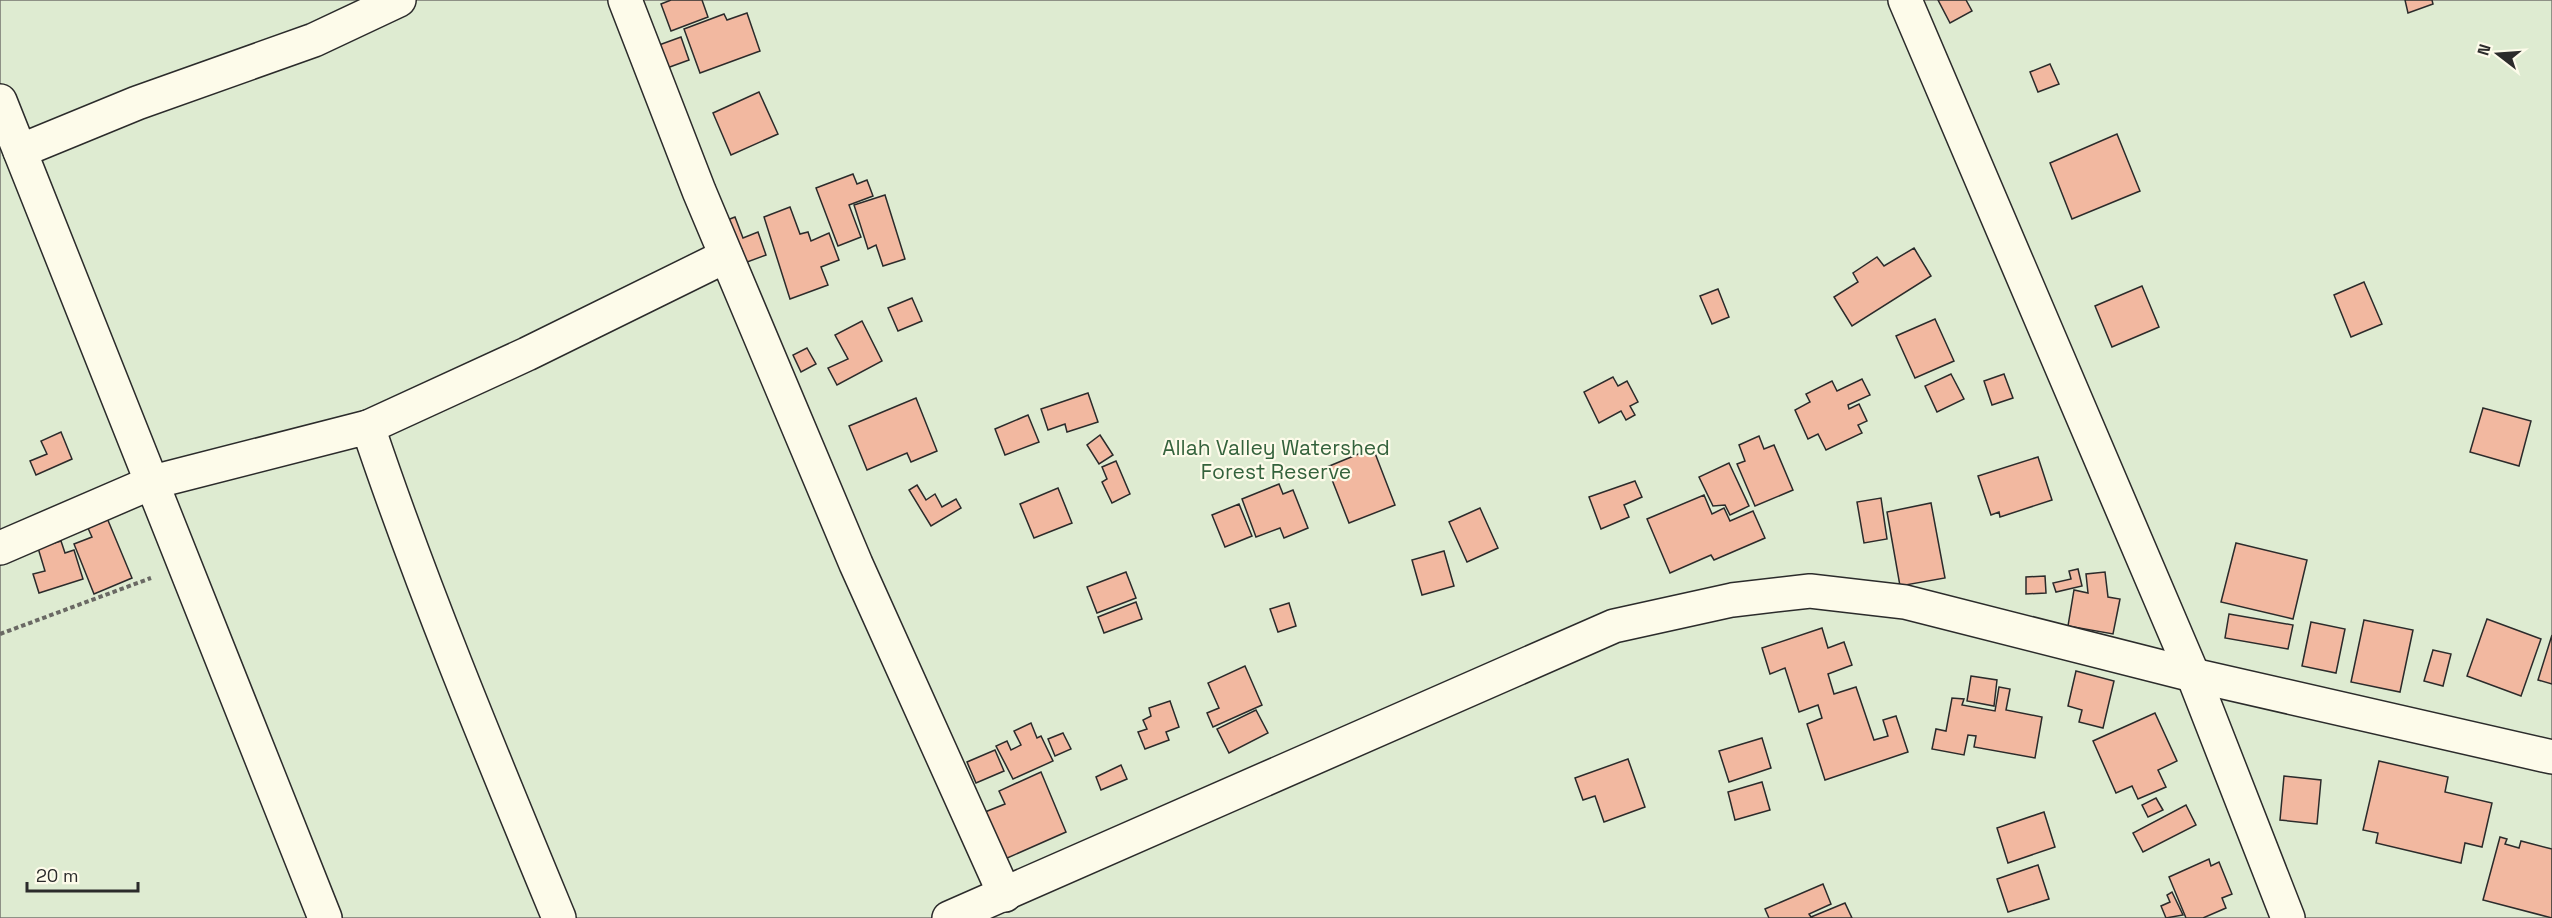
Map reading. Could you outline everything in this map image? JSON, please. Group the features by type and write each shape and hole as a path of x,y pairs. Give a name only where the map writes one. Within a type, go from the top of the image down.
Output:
{"street":[{"path":"20,152 138,103 314,40 399,0"},
{"path":"625,0 726,256 856,564 1005,894"},
{"path":"1905,0 2193,675 2288,918"},
{"path":"0,101 325,918"},
{"path":"0,548 153,482 368,427 527,354 726,256"},
{"path":"368,427 397,512 502,781 560,918"},
{"path":"949,918 1614,626 1732,600 1810,591 1905,602 2193,675 2552,757"}],"path":[{"path":"0,634 186,565"}],"green space":[{"name":"Allah Valley Watershed Forest Reserve","path":"0,0 2552,0 2552,918 0,918"}],"building":[{"path":"671,0 702,0 708,17 671,31 661,4"},
{"path":"1938,0 1966,0 1972,11 1950,23"},
{"path":"2405,0 2432,0 2433,4 2408,13"},
{"path":"747,13 760,51 700,73 684,29 724,14 727,20"},
{"path":"681,37 689,60 656,72 648,49"},
{"path":"2050,64 2059,84 2038,92 2030,72"},
{"path":"759,92 778,134 731,155 713,113"},
{"path":"2117,134 2140,191 2072,219 2050,163"},
{"path":"853,174 857,184 867,180 873,196 849,205 861,237 838,246 816,188"},
{"path":"885,195 905,259 883,266 876,245 868,249 854,205"},
{"path":"790,207 800,234 808,232 811,241 829,233 839,260 821,267 828,285 790,299 764,217"},
{"path":"735,217 743,238 758,232 766,255 739,265 722,222"},
{"path":"1914,248 1931,276 1852,326 1834,297 1858,282 1853,273 1877,257 1884,266"},
{"path":"2364,282 2382,324 2351,337 2334,295"},
{"path":"2142,286 2159,327 2112,347 2095,306"},
{"path":"1718,289 1729,317 1712,324 1700,296"},
{"path":"912,298 922,321 898,331 888,308"},
{"path":"1935,319 1954,361 1915,378 1896,336"},
{"path":"862,321 882,361 837,385 828,368 848,359 835,335"},
{"path":"807,348 816,364 801,372 793,355"},
{"path":"1951,374 1964,399 1937,412 1925,386"},
{"path":"2004,374 2013,398 1992,405 1984,381"},
{"path":"1613,377 1618,386 1627,381 1638,402 1630,406 1635,415 1626,420 1621,411 1599,423 1584,392"},
{"path":"1862,379 1870,395 1848,405 1849,409 1859,404 1867,421 1858,425 1862,433 1826,450 1818,434 1808,439 1795,410 1810,402 1806,394 1832,381 1837,391"},
{"path":"1088,393 1098,422 1067,432 1065,424 1048,430 1041,409"},
{"path":"916,398 937,451 911,462 907,453 867,470 849,426"},
{"path":"2483,408 2531,421 2519,466 2470,452"},
{"path":"1028,415 1039,442 1005,455 995,429"},
{"path":"61,432 72,459 36,475 30,461 47,454 41,441"},
{"path":"1100,435 1113,455 1099,464 1087,445"},
{"path":"1759,436 1764,449 1774,445 1793,490 1755,506 1737,464 1745,461 1739,445"},
{"path":"1373,448 1395,505 1349,523 1327,467"},
{"path":"2038,457 2052,500 2000,517 1999,512 1991,515 1978,476"},
{"path":"1116,461 1130,494 1112,503 1102,482 1107,479 1102,467"},
{"path":"1729,463 1749,506 1730,515 1725,505 1713,506 1699,477"},
{"path":"1635,481 1642,497 1624,505 1629,517 1601,529 1589,497"},
{"path":"1279,484 1283,494 1293,490 1308,528 1284,538 1280,528 1256,537 1242,499"},
{"path":"917,485 926,500 935,494 942,507 956,499 961,508 931,526 909,490"},
{"path":"1058,488 1072,523 1034,538 1020,504"},
{"path":"1704,495 1712,514 1724,508 1730,521 1753,511 1765,538 1714,560 1711,555 1670,573 1647,519"},
{"path":"1881,498 1887,539 1864,543 1857,502"},
{"path":"1931,503 1945,578 1900,586 1887,512"},
{"path":"1239,504 1252,536 1225,547 1212,515"},
{"path":"1480,508 1498,548 1467,562 1449,522"},
{"path":"107,518 132,578 94,594 74,544 92,537 87,526"},
{"path":"61,541 65,553 74,550 83,579 39,593 33,574 45,571 38,548"},
{"path":"2236,543 2307,560 2293,619 2221,602"},
{"path":"1444,551 1454,586 1422,595 1412,560"},
{"path":"2078,569 2082,586 2056,592 2053,583 2071,579 2069,571"},
{"path":"1126,572 1136,598 1097,613 1087,587"},
{"path":"2105,572 2108,597 2120,599 2113,634 2068,626 2074,590 2088,593 2086,574"},
{"path":"2045,576 2046,593 2026,594 2026,577"},
{"path":"1136,602 1142,619 1104,633 1098,617"},
{"path":"1289,603 1296,626 1278,632 1270,609"},
{"path":"2229,614 2293,625 2288,649 2225,638"},
{"path":"2487,619 2541,639 2521,696 2467,676"},
{"path":"2364,620 2413,630 2400,692 2351,682"},
{"path":"2311,622 2345,629 2336,673 2302,666"},
{"path":"1822,628 1828,648 1844,642 1852,665 1828,674 1834,694 1856,687 1874,740 1888,736 1883,720 1896,716 1908,752 1825,780 1807,724 1822,718 1818,705 1799,712 1785,668 1770,674 1762,648"},
{"path":"2552,635 2552,684 2538,680"},
{"path":"2433,650 2451,654 2443,686 2424,681"},
{"path":"1245,666 1262,705 1213,727 1207,713 1219,708 1208,683"},
{"path":"2076,671 2114,681 2103,728 2079,722 2082,710 2068,706"},
{"path":"1971,676 1997,680 1994,706 1967,701"},
{"path":"1999,687 2010,689 2006,710 2042,717 2035,758 1974,747 1976,736 1968,735 1964,755 1932,749 1936,729 1946,731 1952,698 1964,699 1962,705 1995,711"},
{"path":"1170,701 1179,727 1166,732 1169,740 1145,749 1138,732 1147,729 1143,720 1151,716 1149,708"},
{"path":"1256,710 1268,733 1229,753 1217,729"},
{"path":"2155,713 2177,761 2158,770 2166,787 2138,799 2132,786 2116,793 2093,741"},
{"path":"1031,723 1037,738 1041,736 1053,761 1013,779 996,746 1007,741 1011,750 1021,745 1014,731"},
{"path":"1063,733 1071,749 1055,756 1048,739"},
{"path":"1762,738 1771,768 1729,782 1719,751"},
{"path":"995,750 1004,771 976,783 967,762"},
{"path":"1628,759 1645,807 1604,822 1595,796 1583,800 1575,778"},
{"path":"2379,761 2448,777 2445,792 2492,803 2482,847 2465,843 2461,863 2376,843 2378,833 2363,830"},
{"path":"1121,765 1127,779 1101,790 1096,777"},
{"path":"1041,772 1066,832 1005,859 985,812 1005,804 999,791"},
{"path":"2284,776 2321,780 2317,824 2280,820"},
{"path":"1762,782 1770,810 1735,820 1728,792"},
{"path":"2156,798 2163,810 2148,817 2142,805"},
{"path":"2186,805 2196,825 2143,852 2133,833"},
{"path":"2044,812 2055,847 2008,863 1997,828"},
{"path":"2500,837 2507,839 2505,844 2519,848 2521,841 2552,849 2552,918 2483,900"},
{"path":"2209,859 2211,866 2219,862 2232,894 2222,898 2226,908 2203,918 2186,918 2169,877"},
{"path":"2038,865 2049,899 2008,912 1997,879"},
{"path":"1823,884 1831,904 1809,914 1811,917 1845,903 1852,918 1769,918 1765,909"},
{"path":"2172,892 2183,915 2166,918 2161,906 2170,902 2167,895"}]}
